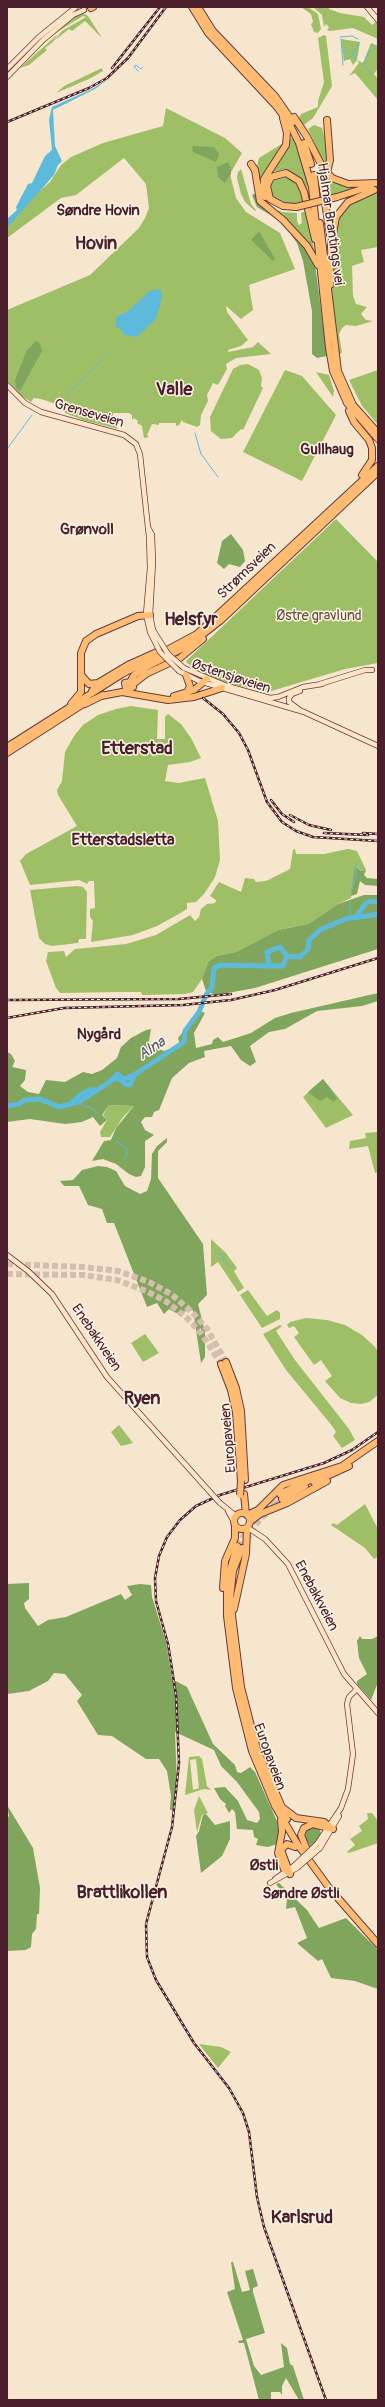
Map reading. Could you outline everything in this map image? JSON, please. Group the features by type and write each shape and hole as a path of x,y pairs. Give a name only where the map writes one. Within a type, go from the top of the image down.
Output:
{"highway":[{"name":"Hjalmar Brantings vei","path":"194,8 283,111 301,137 312,170 338,371 346,392 355,407 378,433"},
{"name":"Hjalmar Brantings vei","path":"283,111 297,138 307,165 331,360 339,388 347,403"},
{"path":"283,111 303,130 327,173 335,180 345,184 377,186"},
{"path":"283,111 287,133 286,145 264,179 262,190 265,198 273,207 281,210 297,209 377,186"},
{"path":"327,120 330,155 324,192 331,240 330,315"},
{"path":"251,164 255,170 260,201 267,209 283,220 307,246 320,271"},
{"path":"297,209 283,206 270,199 267,186 271,177 286,172 299,181 304,192 317,246"},
{"path":"331,240 335,221 342,208 352,199 377,186"},
{"path":"347,403 364,425 378,439"},
{"path":"347,403 354,422 372,446 373,454 369,466 347,494"},
{"name":"Strømsveien","path":"19,742 66,710 81,703 122,674 179,645 197,634 378,466"},
{"name":"Strømsveien","path":"19,742 124,677 189,645 220,622 378,472"},
{"path":"66,710 80,693 82,675 81,653 86,641 96,634 147,615"},
{"path":"81,703 130,688 141,676 186,654 220,622"},
{"path":"81,703 98,683 142,658 179,645"},
{"path":"130,688 134,675 147,666"},
{"path":"82,675 89,684 98,683"},
{"path":"186,675 190,686 187,693"},
{"path":"130,688 156,696 187,693 206,681"},
{"path":"197,696 206,681"},
{"path":"130,688 164,700 197,696 222,688"},
{"path":"7,747 19,742"},
{"path":"7,753 19,742"},
{"name":"Europaveien","path":"224,1363 236,1412 243,1480 234,1538 225,1560 223,1579 241,1687 250,1727 266,1775 282,1808 309,1855 340,1896 378,1938"},
{"path":"341,1471 281,1496 345,1464 378,1441"},
{"path":"345,1464 283,1485 258,1510 236,1520 239,1529 249,1525 265,1511 297,1498 378,1446"},
{"name":"Europaveien","path":"242,1494 247,1514"},
{"path":"229,1617 246,1554 249,1525 247,1514"},
{"name":"Europaveien","path":"239,1547 227,1580 236,1688 245,1728 262,1777 281,1816 309,1862 348,1912 378,1944"},
{"path":"282,1808 296,1818 324,1822 331,1828"},
{"path":"281,1816 282,1825 278,1851 288,1872"},
{"path":"309,1855 302,1835 304,1828 313,1824 331,1828"},
{"path":"282,1825 295,1847 309,1862"},
{"path":"288,1872 281,1850 287,1844 295,1847"}],"main road":[{"path":"7,69 39,37 76,7"},
{"path":"7,77 43,40 73,15 82,8 91,7"},
{"path":"367,7 378,20"},
{"name":"Grenseveien","path":"7,385 25,403 41,412 120,433 134,441 140,454 148,527 152,533 153,562 147,615 152,631"},
{"name":"Østensjøveien","path":"152,631 168,654 186,675 260,696 278,697 284,695 300,711"},
{"path":"289,700 294,693 365,670 378,669"},
{"name":"Østensjøveien","path":"181,670 222,688 300,711 378,746"},
{"path":"284,695 303,687 322,684"},
{"name":"Østensjøveien","path":"278,697 279,704"},
{"name":"Østensjøveien","path":"284,706 289,700"},
{"name":"Enebakkveien","path":"7,1254 28,1271 52,1294 107,1377 236,1520"},
{"name":"Enebakkveien","path":"249,1525 278,1552 291,1568 334,1654 355,1688 378,1713"},
{"path":"288,1872 296,1867 318,1846 331,1828 348,1789 352,1766 352,1750 347,1702 355,1688"}],"green space":[{"path":"301,7 308,7 318,14 321,29 318,33 314,32 311,24 313,22 311,14"},
{"path":"313,7 329,7 329,9 340,13 364,17 372,25 376,22 378,24 378,39 353,28 330,31 327,30 329,27 326,24 324,27 322,15"},
{"path":"83,13 88,16 102,38 85,21 72,31 69,29 54,41 62,31 86,17 83,16 57,32 30,55 44,41 75,16"},
{"path":"58,34 53,42 45,48 47,50 29,65 20,68"},
{"path":"324,35 326,36 332,86 313,118 304,125 299,118 301,114 318,107 318,101 324,82 318,38"},
{"path":"341,39 360,42 357,60 353,65 350,59 344,61"},
{"path":"371,43 378,46 378,68 374,74 378,79 378,100 355,73 349,76 359,63 357,60 363,63"},
{"path":"102,68 103,71 89,79 56,93 64,86"},
{"path":"166,108 225,138 242,153 230,174 236,198 246,212 280,233 295,269 249,285 253,310 241,319 226,306 227,312 248,340 241,346 228,350 228,352 253,347 258,342 271,354 236,358 226,364 227,369 218,385 213,383 207,395 208,401 201,415 200,425 197,427 183,422 182,420 179,425 176,426 176,423 159,423 159,425 152,424 147,435 149,437 144,438 142,426 137,423 138,421 134,418 132,420 132,415 129,413 113,413 113,421 118,429 83,420 65,413 65,404 53,403 34,398 31,402 19,394 7,380 7,310 90,275 139,228 149,208 146,184 124,158 76,195 61,198 7,238 7,227 28,201 50,182 61,165 71,157 103,143 163,126"},
{"path":"314,125 322,128 327,147 327,170 308,129"},
{"path":"293,137 306,176 311,214 300,179 287,170 271,172 284,154 289,140"},
{"path":"285,142 266,173 263,199 274,209 282,212 297,213 297,221 299,225 302,223 301,213 306,211 316,257 265,205 258,189 257,166 259,158"},
{"path":"192,146 214,147 219,154 216,162 193,152"},
{"path":"228,162 231,167 231,174 225,183 218,177 217,167"},
{"path":"241,169 251,204 256,210 255,211 245,202 241,194 237,178 238,172"},
{"path":"282,174 299,184 305,203 289,206 274,200 268,189 272,179"},
{"path":"327,178 346,187 360,187 326,197"},
{"path":"378,191 378,247 361,250 364,262 352,266 353,296 356,304 367,307 361,314 366,320 373,321 356,326 346,325 342,328 339,334 342,353 338,354 332,292 334,228 342,210 353,200"},
{"path":"256,193 305,245 315,264 327,356 317,358 312,354 312,311 303,261 297,243 282,222 257,207 252,195"},
{"path":"259,231 275,259 273,261 251,240"},
{"path":"36,341 40,344 42,351 20,391 16,388 15,380 27,350"},
{"path":"248,364 259,370 262,378 261,386 263,388 243,430 241,429 232,438 221,439 211,431 210,417 233,369 240,365"},
{"path":"285,370 302,376 336,415 302,481 243,452"},
{"path":"378,370 378,425 362,406 349,380"},
{"path":"316,372 329,375 334,391 333,397"},
{"name":"Østre gravlund","path":"336,519 378,562 378,663 345,669 268,692 231,684 207,676 187,663 186,661"},
{"path":"231,534 243,550 245,561 240,567 229,564 224,569 217,563 222,541"},
{"path":"131,706 158,710 157,739 165,739 165,717 168,714 181,724 191,738 201,758 190,762 168,765 165,781 178,783 205,778 218,821 220,860 215,877 204,894 196,902 187,903 187,909 157,926 133,935 91,942 93,921 90,917 90,909 95,908 94,881 89,881 87,884 79,880 30,885 20,861 26,854 77,826 58,795 57,790 62,781 65,752 74,736 83,725 98,715"},
{"path":"295,849 296,854 324,854 348,849 357,851 366,870 361,871 356,866 351,898 338,904 308,924 278,930 236,952 216,956 208,962 202,979 193,992 185,994 142,995 141,992 60,993 56,988 46,961 48,952 64,951 66,957 75,949 126,944 156,935 190,915 195,921 199,917 201,909 207,904 215,903 216,900 210,896 219,882 241,892 245,878 254,879 256,882 266,881 290,869 293,850"},
{"path":"355,866 361,871 366,870 364,875 367,878 378,879 378,886 365,885 360,881 357,894 351,896"},
{"path":"77,886 83,887 87,892 86,939 79,939 78,943 52,946 45,944 39,938 30,890"},
{"path":"364,895 378,895 378,949 255,988 216,995 206,991 202,979 208,962 216,956 236,952 278,930 308,924 338,904"},
{"path":"378,993 378,1001 362,1006 317,1011 285,1029 269,1032 250,1046 256,1062 250,1066 241,1060 231,1046 204,1051 205,1057 189,1063 172,1078 159,1110 154,1112 152,1117 145,1117 141,1122 145,1130 154,1135 145,1141 145,1167 141,1176 136,1177 129,1174 116,1164 103,1159 92,1161 104,1141 111,1140 116,1128 134,1106 109,1105 102,1115 107,1120 100,1126 93,1117 82,1122 65,1124 30,1119 7,1122 7,1052 11,1054 15,1061 12,1067 26,1070 25,1080 20,1086 28,1092 39,1094 46,1080 65,1082 83,1072 92,1074 102,1070 117,1058 121,1047 131,1038 146,1030 151,1029 149,1041 154,1047 164,1051 180,1045 178,1038 200,1011 205,1013 194,1033 196,1048 212,1044 213,1040 218,1037 223,1042 251,1033 275,1018 291,1013"},
{"path":"323,1079 353,1115 326,1128 303,1097"},
{"path":"323,1079 337,1098 334,1102 327,1097 320,1101 308,1092"},
{"path":"109,1105 134,1106 123,1117 110,1137 101,1137 100,1132 107,1120 103,1115"},
{"path":"378,1132 378,1172 375,1173 368,1146 349,1149 350,1141 366,1138 365,1133"},
{"path":"167,1138 167,1142 158,1151 158,1178 203,1244 207,1295 198,1304 205,1332 205,1357 201,1363 193,1310 176,1313 169,1309 164,1314 157,1303 147,1307 114,1223 107,1223 102,1209 88,1205 79,1186 64,1186 60,1181 73,1180 82,1170 98,1166 107,1167 116,1171 125,1186 140,1194 147,1191 151,1179 152,1154 157,1146"},
{"path":"211,1239 226,1253 237,1268 234,1271 244,1288 238,1292 218,1262 211,1267"},
{"path":"248,1290 267,1316 277,1310 280,1313 280,1319 262,1328 240,1295"},
{"path":"306,1318 327,1320 345,1325 362,1335 374,1346 378,1351 378,1395 369,1402 361,1404 351,1403 340,1398 325,1381 332,1376 321,1360 314,1365 294,1337 299,1333 294,1326 289,1328 287,1325 290,1322"},
{"path":"280,1325 282,1326 276,1331 295,1360 349,1429 355,1440 342,1448 333,1436 336,1432 333,1427 286,1370 263,1334"},
{"path":"145,1334 159,1353 143,1362 131,1343"},
{"path":"119,1425 133,1443 121,1446 111,1432"},
{"path":"365,1504 378,1529 378,1557 374,1559 365,1548 331,1525 333,1523 337,1525"},
{"path":"29,1583 29,1599 24,1603 25,1608 38,1626 48,1620 66,1617 121,1594 125,1600 132,1595 127,1586 140,1584 151,1585 152,1597 166,1642 172,1679 187,1687 213,1744 235,1765 237,1772 241,1773 250,1767 255,1772 277,1821 279,1834 277,1844 268,1847 256,1845 258,1839 254,1837 253,1830 237,1829 235,1812 232,1809 229,1813 225,1806 226,1804 220,1799 214,1788 225,1787 238,1801 247,1820 257,1823 260,1819 259,1812 237,1782 221,1766 214,1750 175,1732 177,1786 174,1810 170,1810 171,1796 167,1771 159,1759 146,1759 112,1736 98,1735 77,1701 82,1695 65,1674 54,1673 48,1681 29,1691 7,1694 7,1584"},
{"path":"360,1636 362,1639 372,1639 378,1636 378,1682 371,1700 357,1684 357,1681 367,1674 359,1658 357,1641"},
{"path":"199,1756 202,1759 207,1786 211,1790 204,1789 185,1795 189,1757","holes":["196,1759 199,1788 193,1790 190,1760"]},
{"path":"199,1796 208,1813 202,1815 197,1832 194,1810"},
{"path":"7,1805 33,1848 40,1888 39,1914 37,1914 36,1929 32,1934 31,1947 26,1950 7,1951 7,1818 9,1816"},
{"path":"367,1813 372,1813 378,1821 378,1843 349,1853 347,1852 355,1845 350,1839 362,1831 359,1826 368,1819"},
{"path":"206,1814 215,1825 230,1821 230,1839 222,1856 201,1873 196,1836 199,1831 203,1815"},
{"path":"314,1826 319,1827 321,1834 311,1847 305,1837 306,1830"},
{"path":"279,1883 307,1910 319,1928 346,1918 378,1950 378,1989 355,1981 331,1978 322,1959 318,1961 297,1943 307,1938 295,1907 286,1909 287,1899 276,1884"},
{"path":"199,2044 221,2047 231,2052 218,2068"},
{"path":"231,2262 233,2262 242,2292 250,2290 245,2271 253,2269 258,2286 253,2288 253,2292 265,2333 246,2339 254,2366 261,2375 284,2367 281,2343 287,2348 290,2364 293,2366 304,2400 299,2400 286,2378 282,2386 282,2395 280,2392 271,2392 271,2400 259,2400 244,2343 239,2343 238,2341 243,2340 227,2292 235,2289"}],"water":[{"path":"110,78 95,89 53,110 55,146 62,161 58,165 54,175 7,228 7,219 17,210 16,207 28,184 32,183 45,156 52,150 49,120 52,107 90,90"},
{"path":"158,289 161,290 162,297 156,319 137,337 123,335 123,331 115,326 117,316 127,312 150,291"}],"waterway":[{"path":"340,37 352,36 358,39"},
{"path":"341,39 342,52"},
{"path":"353,55 359,43"},
{"path":"373,45 378,47"},
{"path":"371,47 363,65 371,73"},
{"path":"343,65 342,52 349,51 353,55"},
{"path":"355,59 357,53"},
{"path":"348,59 352,56"},
{"path":"138,71 134,66 136,65 141,69 143,67"},
{"path":"67,395 109,353"},
{"path":"7,449 32,415"},
{"path":"195,433 201,454 218,477"},
{"path":"351,891 356,876 356,864"},
{"name":"Alna","path":"7,1106 19,1104 25,1100 40,1099 59,1107 79,1102 114,1079 125,1079 137,1073 184,1042 185,1031 199,1012 206,995 212,987 214,968 220,965 269,966 267,952 280,947 287,956 300,957 308,949 309,940 320,930 345,919 356,917 366,903 371,901 378,902"},
{"path":"350,902 350,918"},
{"path":"354,918 378,914"},
{"name":"Alna","path":"269,966 283,966 287,956"},
{"path":"111,1081 117,1074 123,1079"},
{"path":"120,1079 125,1084 130,1085 135,1074"},
{"path":"80,1095 90,1090 97,1090"},
{"path":"71,1103 80,1095 87,1096"},
{"path":"84,1107 88,1106 98,1113"},
{"path":"115,1140 126,1148 127,1155 124,1160"},
{"path":"218,1255 222,1254"},
{"path":"224,1256 223,1261 231,1267"}],"tunnel":[{"path":"7,1264 83,1267 118,1271 149,1282 171,1294 192,1312 207,1329 226,1362"},
{"path":"7,1274 83,1275 117,1280 146,1291 167,1302 187,1318 201,1333 221,1364"},
{"path":"237,1546 255,1518 280,1494"},
{"path":"242,1548 259,1520 282,1499"}],"railway":[{"path":"112,68 160,7"},
{"path":"7,122 89,88 107,78 128,58 166,7"},
{"path":"203,698 223,714 239,733 248,750 267,802 282,822 296,831 313,837 378,841"},
{"path":"271,800 282,814 294,822"},
{"path":"290,815 309,825 331,830"},
{"path":"324,833 368,835"},
{"path":"363,833 378,834"},
{"path":"7,1018 64,1008 183,1005 231,1000 275,990 378,958"},
{"path":"7,1000 179,999 231,994"},
{"path":"326,2400 264,2227 257,2197 249,2132 243,2113 229,2088 194,2043 156,1980 147,1957 146,1924 172,1827 179,1763 176,1695 168,1644 156,1601 155,1578 159,1556 167,1537 180,1520 196,1506 220,1495 324,1463 352,1450 378,1432"}],"district":[{"name":"Søndre Hovin","path":"98,211"},
{"name":"Hovin","path":"96,244"},
{"name":"Valle","path":"174,390"},
{"name":"Gullhaug","path":"327,450"},
{"name":"Grønvoll","path":"87,530"},
{"name":"Helsfyr","path":"191,620"},
{"name":"Etterstad","path":"137,749"},
{"name":"Etterstadsletta","path":"123,841"},
{"name":"Nygård","path":"99,1035"},
{"name":"Ryen","path":"142,1399"},
{"name":"Østli","path":"264,1866"},
{"name":"Brattlikollen","path":"122,1893"},
{"name":"Søndre Østli","path":"301,1894"},
{"name":"Karlsrud","path":"302,2218"}]}
